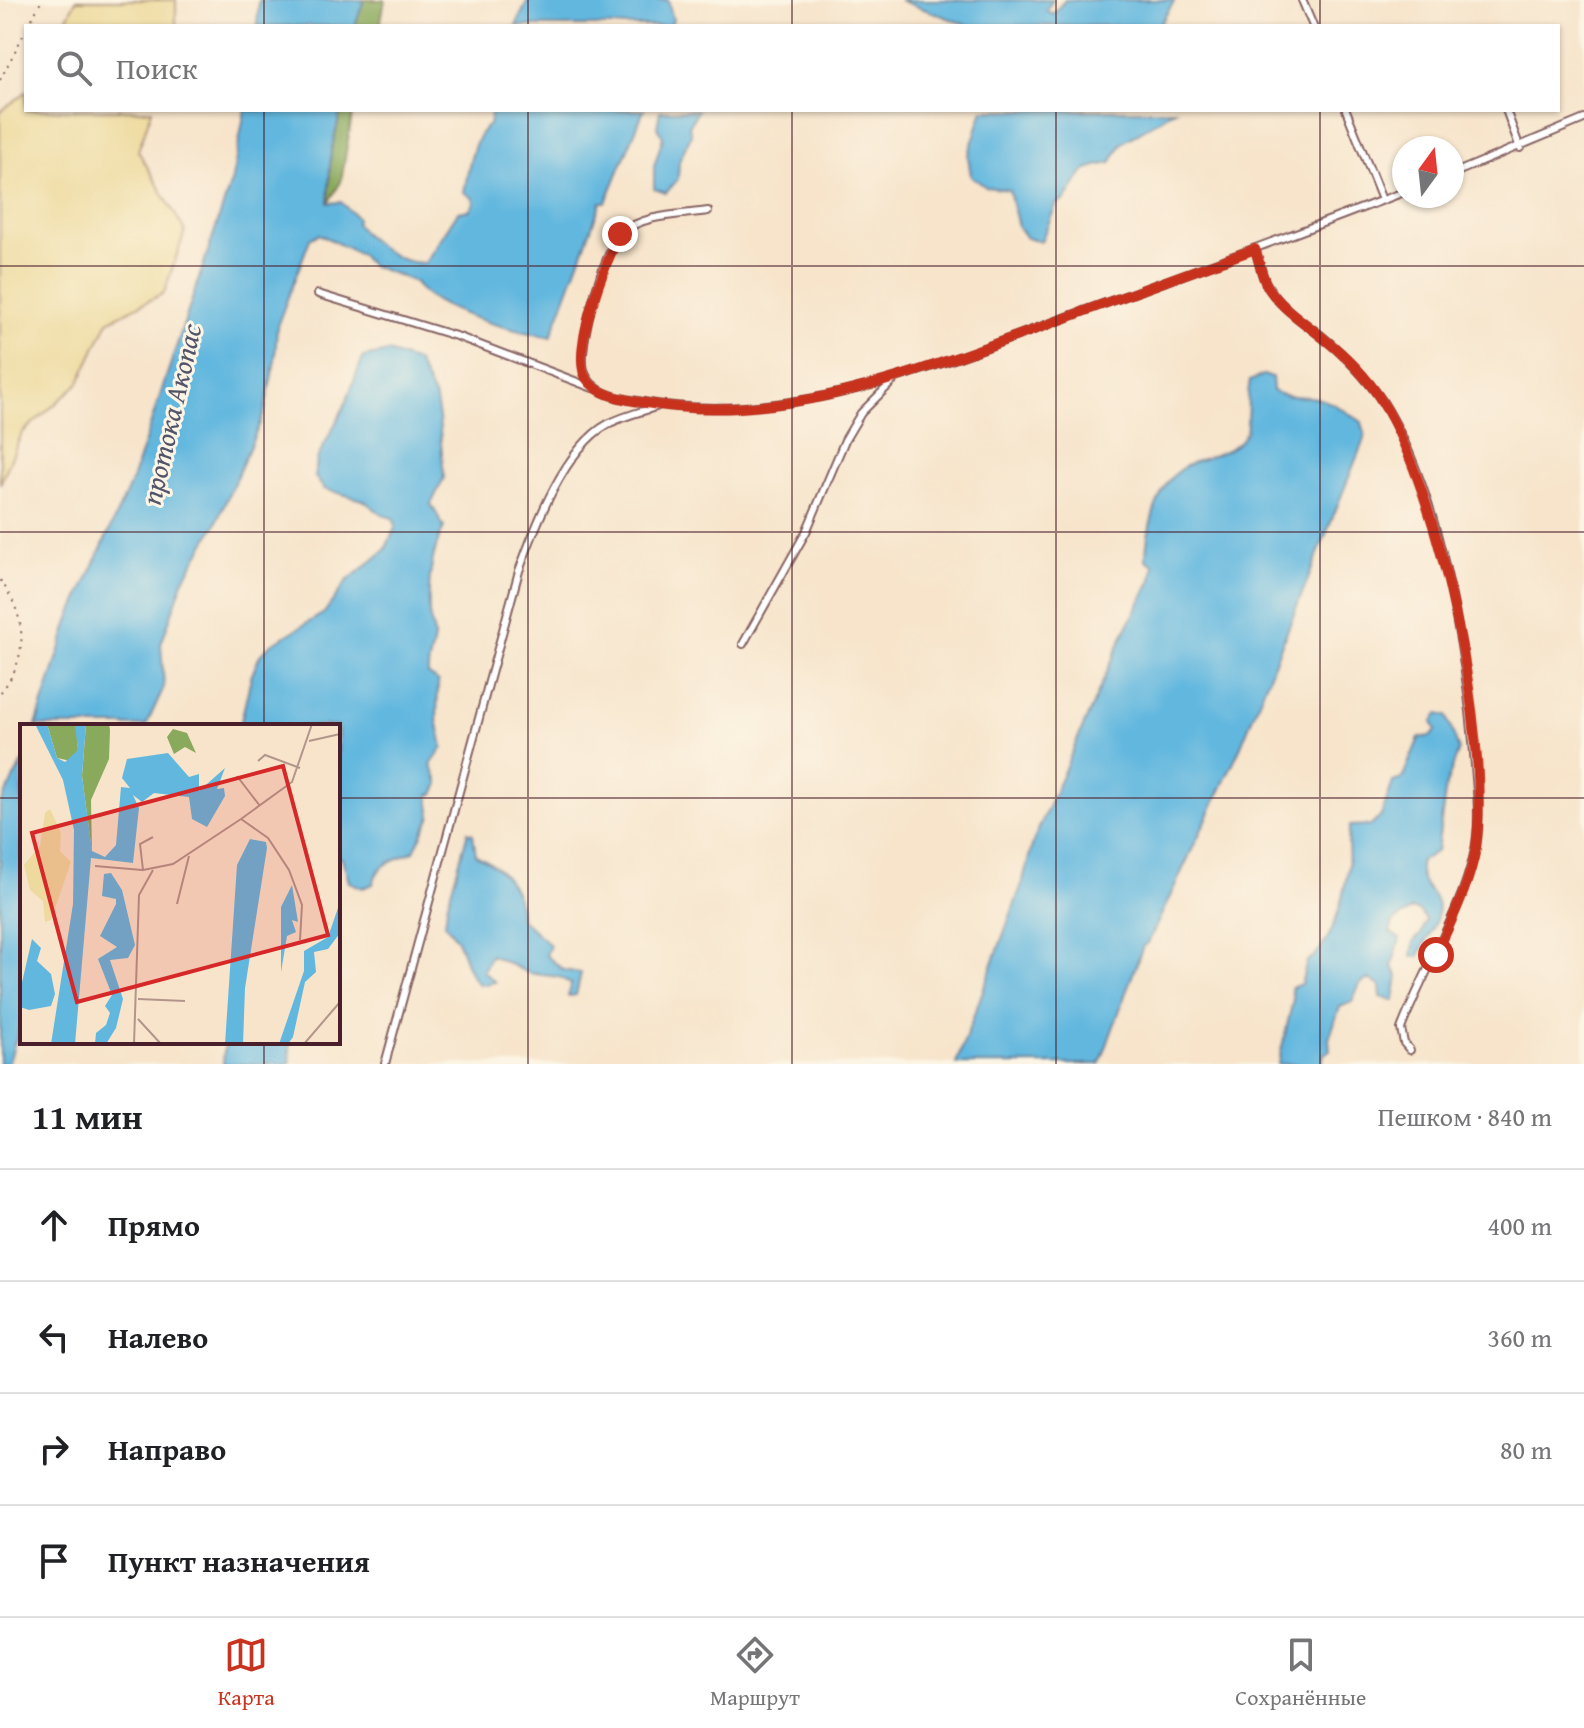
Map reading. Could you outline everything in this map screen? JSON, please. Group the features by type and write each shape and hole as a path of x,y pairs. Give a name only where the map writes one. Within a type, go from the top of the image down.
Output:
{"lane":[{"path":"1302,0 1312,24"},
{"path":"1347,112 1382,200"},
{"path":"1507,112 1520,148"},
{"path":"1464,169 1584,119"},
{"path":"318,294 459,337 596,389 659,405 751,409 894,380 1392,196"},
{"path":"596,389 585,377 581,360 591,311 610,253 620,234 658,218 708,211"},
{"path":"1255,249 1266,283 1286,309 1360,372 1406,445 1428,509 1456,623 1471,712 1478,799 1476,848 1460,900 1401,1029 1404,1043 1410,1050"},
{"path":"743,644 806,532 845,440 861,413 894,380"},
{"path":"385,1064 519,571 533,533 562,475 583,447 607,425 659,405"}],"path":[{"path":"29,24 42,0"},
{"path":"0,80 24,34"},
{"path":"0,580 17,606 22,657 18,669 0,693"}],"green space":[{"path":"364,0 385,0 380,24 356,24"},
{"path":"341,112 353,112 341,182 328,203 331,151"}],"sand":[{"path":"76,0 176,0 176,24 64,24"},
{"path":"24,94 24,112 151,112 138,151 185,231 164,293 108,321 79,383 22,433 0,484 0,112"}],"water":[{"path":"259,0 364,0 356,24 257,24"},
{"path":"528,0 668,0 673,20 671,24 517,24"},
{"path":"899,0 1053,0 1046,10 1053,14 1065,0 1175,0 1160,24 965,24"},
{"name":"протока Акопас","path":"245,112 341,112 331,151 328,203 341,202 357,218 356,224 362,231 386,251 405,260 425,263 458,212 470,210 474,203 473,198 464,192 467,175 478,137 489,125 492,112 643,112 606,202 601,202 551,337 498,325 456,311 438,302 415,282 370,265 361,255 319,234 310,239 277,326 275,360 264,414 215,526 184,579 161,644 164,687 147,724 37,724 70,618 132,480 232,179"},
{"path":"660,112 697,112 689,126 691,135 679,161 678,179 666,193 654,189 654,166 663,137 657,127"},
{"path":"982,112 1172,112 1122,143 1111,163 1092,168 1082,175 1066,199 1057,203 1041,241 1026,238 1018,227 1009,190 986,187 971,176 968,156"},
{"path":"388,352 417,362 436,400 444,478 431,504 444,527 433,558 429,601 434,637 428,674 438,682 437,719 443,747 431,765 439,784 434,794 429,795 431,816 414,851 383,867 373,884 363,888 349,882 340,858 340,724 240,724 251,677 260,655 270,645 324,613 347,581 385,550 396,526 393,518 383,515 363,500 324,489 315,477 317,459 344,407 363,357"},
{"path":"1263,375 1272,377 1273,391 1289,396 1317,398 1346,412 1362,422 1365,437 1241,746 1148,943 1143,946 1100,1064 956,1064 1022,884 1033,842 1123,635 1152,580 1154,565 1146,560 1146,549 1158,501 1170,480 1185,466 1225,451 1241,440 1247,427 1250,381"},
{"path":"1438,714 1447,716 1459,750 1446,785 1437,851 1421,861 1421,877 1438,905 1433,929 1418,957 1412,957 1414,941 1421,934 1426,920 1419,911 1412,909 1393,922 1390,932 1400,939 1392,966 1398,976 1394,1001 1381,997 1380,986 1369,979 1360,984 1352,1002 1340,1007 1329,1039 1330,1050 1324,1054 1322,1064 1278,1064 1293,1000 1291,988 1301,984 1307,961 1324,944 1340,907 1348,869 1350,826 1371,825 1381,816 1393,782 1402,779 1419,738 1431,736 1436,730 1432,722"},
{"path":"20,766 20,1026 8,1064 0,1064 0,805"},
{"path":"468,832 473,834 476,855 502,873 513,888 520,918 550,945 546,955 563,970 581,973 576,995 568,996 571,984 559,977 528,973 491,955 483,971 495,982 480,985 474,979 456,939 445,925 447,906"},
{"path":"225,1044 290,1044 290,1064 223,1064"}],"route":[{"path":"620,234 610,253 591,311 581,360 585,377 596,389 626,399 696,409 751,409 783,405 894,380 1255,249 1266,283 1286,309 1325,339 1360,372 1381,399 1406,445 1444,566 1471,712 1478,799 1476,848 1460,900 1436,955"}]}
